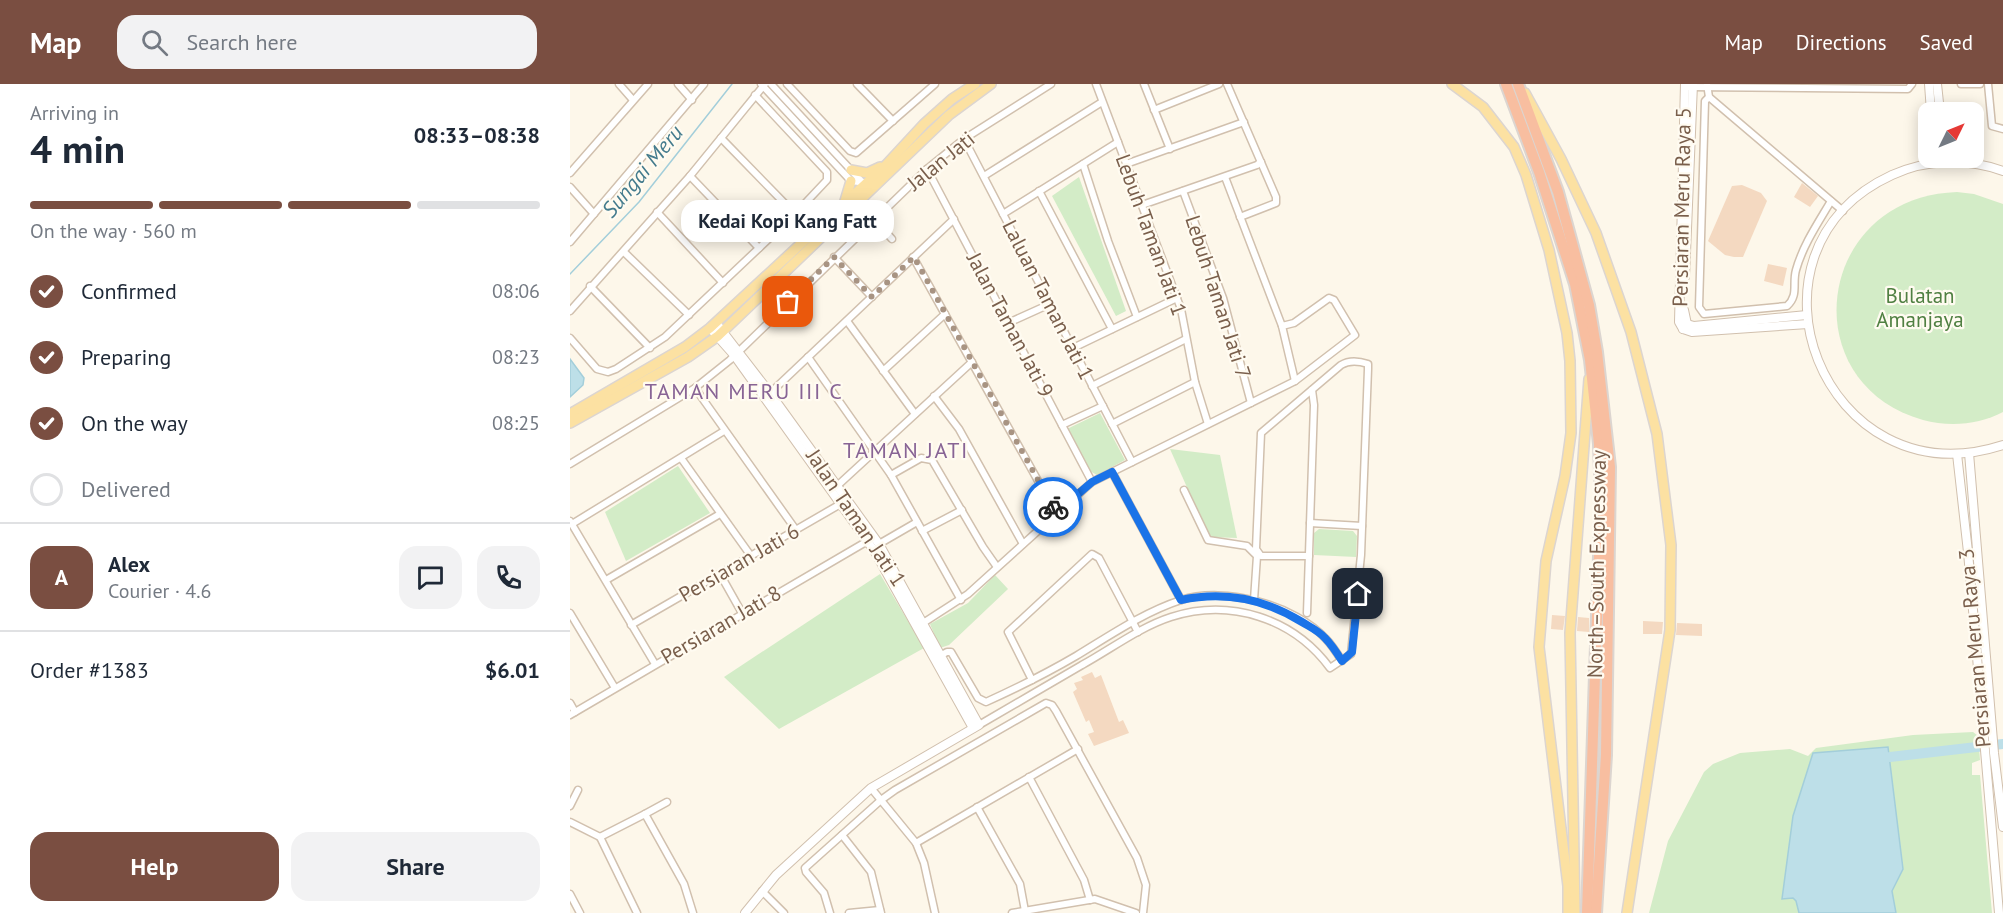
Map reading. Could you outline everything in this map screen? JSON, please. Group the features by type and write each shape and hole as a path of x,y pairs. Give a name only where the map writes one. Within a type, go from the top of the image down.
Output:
{"highway":[{"name":"North–South Expressway","path":"1506,84 1539,172 1575,284 1590,360 1599,444 1601,497 1587,913"},
{"name":"North–South Expressway","path":"1518,84 1558,192 1589,305 1598,352 1610,467 1606,755 1596,913"}],"main road":[{"path":"570,423 688,357 721,334 924,124 952,99 975,84"},
{"path":"570,414 685,347 713,325 844,203 949,115 991,84"},
{"path":"1452,84 1483,107 1514,147 1526,175 1550,250 1567,333 1570,360 1571,434 1565,476 1546,561 1539,647 1568,886 1568,913"},
{"path":"1518,84 1533,107 1596,233 1631,332 1657,434 1671,545 1670,630 1627,913"},
{"path":"851,170 867,173 886,165"},
{"path":"844,203 851,181"},
{"path":"1575,913 1570,633 1590,360"}],"street":[{"path":"619,84 633,100"},
{"path":"570,173 648,84"},
{"path":"678,84 692,100"},
{"path":"570,242 704,84"},
{"path":"771,84 865,187"},
{"path":"787,84 852,152 860,151 893,121 924,87 935,84"},
{"path":"857,84 893,121"},
{"name":"Jalan Jati","path":"570,464 695,388 736,353 927,169 964,139 1051,84"},
{"name":"Lebuh Taman Jati 1","path":"1096,84 1181,309 1195,382 1208,424"},
{"path":"1144,84 1170,149"},
{"path":"1193,84 1196,93"},
{"path":"1154,110 1219,84"},
{"path":"1228,84 1276,197 1276,203 1240,217"},
{"path":"1929,84 1930,102"},
{"path":"1937,84 1939,102"},
{"path":"1961,84 1980,84"},
{"path":"1988,84 1992,126 2003,129"},
{"path":"570,311 690,176 763,85 851,181 865,187"},
{"path":"1689,86 1910,87"},
{"name":"Persiaran Meru Raya 5","path":"1689,86 1679,322 1692,332 1807,320"},
{"path":"1707,86 1709,97 1843,211"},
{"path":"570,338 597,369 602,371 616,369 650,348 689,315 795,214 827,180 827,172 755,95"},
{"path":"1709,97 1705,101 1699,307 1704,314 1787,306 1795,292 1795,276 1811,235 1831,201"},
{"path":"984,176 1102,102"},
{"path":"1126,164 1244,122"},
{"path":"722,138 795,214"},
{"name":"Laluan Taman Jati 1","path":"964,139 1132,462"},
{"path":"1003,214 1118,142"},
{"path":"1142,206 1261,162"},
{"path":"1083,164 1108,241 1137,317"},
{"path":"1918,165 1880,180 1860,194 1829,229 1815,260 1808,287 1807,320 1811,344 1823,373 1839,399 1854,414 1887,438 1932,452 1957,454 2003,445"},
{"path":"1984,166 2003,171"},
{"name":"Jalan Taman Jati 9","path":"927,169 1092,482"},
{"path":"690,176 759,248"},
{"path":"1225,177 1282,326 1295,381"},
{"path":"570,187 594,214"},
{"path":"1039,191 1112,329"},
{"name":"Lebuh Taman Jati 7","path":"1183,192 1223,298 1251,403"},
{"path":"657,212 723,283"},
{"path":"874,219 892,239"},
{"path":"768,395 954,219"},
{"path":"624,252 689,315"},
{"path":"834,257 872,297"},
{"path":"914,257 1056,513"},
{"path":"590,286 650,348"},
{"path":"1072,348 1177,298"},
{"path":"920,625 961,600 1092,482 1295,381 1356,333 1334,300 1329,298 1294,323 1282,326"},
{"path":"1008,323 1050,304"},
{"path":"884,372 945,314"},
{"path":"847,321 915,414"},
{"name":"Jalan Taman Jati 1","path":"713,325 837,486 844,502"},
{"path":"1092,386 1186,339"},
{"path":"808,357 876,450 961,600"},
{"path":"837,486 972,362"},
{"path":"745,913 788,863 871,788 1138,632 1169,618 1192,611 1211,609 1234,610 1258,615 1284,626 1316,651 1330,668 1342,661 1352,652 1362,526 1368,364 1344,363 1261,433 1256,549 1261,556 1309,556"},
{"path":"1112,424 1195,382"},
{"path":"695,388 796,530"},
{"path":"1307,613 1314,405 1312,390"},
{"name":"Jalan Taman Jati 1","path":"768,395 873,541 976,726"},
{"path":"934,396 959,429 1023,544"},
{"path":"1062,425 1103,406"},
{"path":"654,664 571,522 724,431"},
{"name":"Persiaran Meru Raya 3","path":"1969,453 1994,753 2003,827"},
{"name":"Persiaran Meru Raya 3","path":"1957,454 1968,552 1999,913"},
{"path":"681,458 751,556"},
{"path":"891,475 918,459 930,458 940,470 997,567"},
{"path":"1112,472 1181,600"},
{"path":"1184,489 1208,540 1246,546 1257,556 1254,600"},
{"name":"Persiaran Jati 6","path":"631,625 844,502"},
{"path":"922,531 962,510"},
{"path":"606,580 720,514"},
{"name":"Persiaran Jati 8","path":"573,713 742,613 873,541 917,522"},
{"path":"1310,523 1362,526"},
{"path":"1032,680 1008,632 1092,554 1099,558 1138,632"},
{"path":"720,574 742,613"},
{"path":"937,657 951,652 982,701 986,702 1032,680 1133,622 1181,600 1216,596 1254,600 1289,613 1325,638 1342,661"},
{"path":"570,613 615,688"},
{"name":"Jalan Taman Jati 1","path":"937,657 950,672 976,726"},
{"path":"950,672 960,666"},
{"path":"570,703 573,713"},
{"path":"830,913 824,893 805,868 880,800 1043,704 1049,704 1056,711 1078,749 1142,868 1146,885 1143,913"},
{"path":"916,843 1078,749"},
{"path":"1029,777 1084,880 1090,900"},
{"path":"871,788 916,843 924,862 935,913"},
{"path":"570,806 578,790"},
{"path":"600,837 667,802"},
{"path":"977,807 1020,884 1025,911"},
{"path":"645,814 684,884 693,913"},
{"path":"570,822 600,837 637,913"},
{"path":"842,835 871,872 880,911 849,913"},
{"path":"762,891 784,913"},
{"path":"570,894 573,906 580,913"},
{"path":"1012,913 1099,900 1136,913"}],"green space":[{"path":"1079,177 1126,311 1116,316 1052,196"},
{"name":"Bulatan Amanjaya","path":"1957,192 1974,194 2003,204 2003,412 1984,420 1964,424 1943,424 1923,420 1881,400 1853,369 1839,333 1838,294 1849,257 1873,225 1909,202"},
{"path":"1100,413 1125,460 1097,475 1088,470 1067,429"},
{"path":"1170,449 1220,455 1237,538 1209,537"},
{"path":"678,466 710,513 626,561 605,512"},
{"path":"1319,529 1353,531 1357,536 1356,557 1314,555 1314,533"},
{"path":"880,574 924,648 779,729 724,677"},
{"path":"995,575 1008,589 949,645 940,648 930,624 968,603"},
{"path":"1973,732 1978,736 1980,760 1972,763 1972,775 1980,775 1992,913 1649,913 1668,841 1704,772 1713,764 1740,753 1790,749 1808,756 1816,748 1913,735"}],"water":[{"path":"570,359 584,378 583,385 570,397"},
{"path":"1888,747 1903,869 1892,891 1896,913 1799,913 1793,898 1782,899 1793,816 1813,753"}],"building":[{"path":"1802,183 1818,196 1810,207 1794,197"},
{"path":"1742,185 1761,193 1767,201 1743,257 1734,257 1725,255 1708,241 1732,186"},
{"path":"1768,264 1787,268 1783,286 1764,281"},
{"path":"1552,615 1565,616 1563,630 1551,629"},
{"path":"1578,617 1589,618 1589,632 1577,631"},
{"path":"1643,621 1663,622 1662,634 1643,634"},
{"path":"1677,623 1702,624 1702,636 1676,635"},
{"path":"1092,672 1095,678 1101,675 1119,722 1123,720 1129,733 1094,746 1088,734 1094,732 1089,720 1086,722 1073,692 1077,689 1074,683 1083,680 1081,677"}],"waterway":[{"name":"Sungai Meru","path":"570,274 639,202 732,84"},
{"path":"1890,757 2003,744"}],"way so far":[{"path":"788,302 834,257 872,297 914,257 1053,507"}],"place":[{"name":"Kedai Kopi Kang Fatt","path":"788,302"}],"district":[{"name":"TAMAN MERU III C","path":"744,391"},
{"name":"TAMAN JATI","path":"906,450"}],"route":[{"path":"1053,507 1056,513 1092,482 1112,472 1181,600 1194,597 1225,596 1254,600 1289,613 1325,638 1342,661 1352,652 1358,594"}]}
